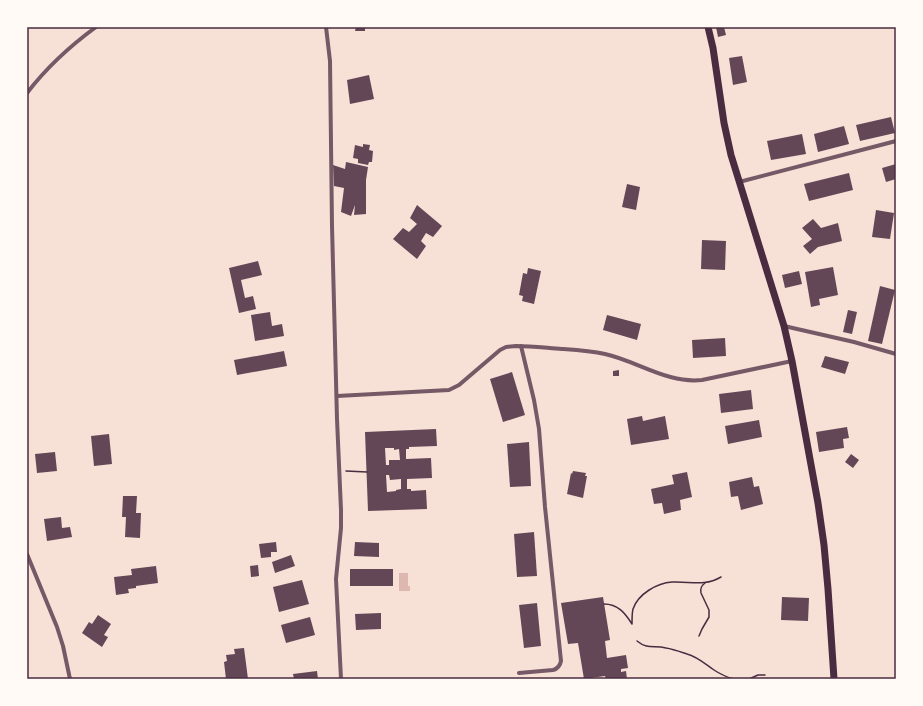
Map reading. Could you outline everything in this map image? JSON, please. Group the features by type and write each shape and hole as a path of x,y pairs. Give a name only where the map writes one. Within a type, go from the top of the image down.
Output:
{"main road":[{"path":"708,27 714,51 729,149 784,326 792,361 823,538 834,679"}],"street":[{"path":"27,93 53,62 96,27"},
{"path":"326,27 330,61 332,226 337,419 342,510 336,579 341,679"},
{"path":"738,182 896,141"},
{"path":"784,326 854,342 896,354"},
{"path":"337,396 449,390 459,385 493,355 506,347 521,346 589,351 621,359 676,379 688,380 702,380 792,361"},
{"path":"519,673 555,669 561,662 545,507 539,429 534,400 521,346"},
{"path":"27,554 59,633 70,679"}],"path":[{"path":"345,471 367,472"},
{"path":"699,636 710,616 709,610 700,591 702,585 721,577"},
{"path":"604,604 612,604 626,614 632,624 633,609 637,600 647,591 659,585 672,582 707,582"},
{"path":"637,641 642,646 667,648 693,656 720,674 734,679"},
{"path":"749,679 765,674"}],"shaded area":[{"path":"399,573 408,573 408,586 410,586 410,591 399,591"}],"building":[{"path":"356,27 365,27 365,31 355,31"},
{"path":"716,27 724,27 726,35 718,37"},
{"path":"742,56 747,82 733,85 729,58"},
{"path":"369,75 374,99 350,104 347,80"},
{"path":"891,117 895,133 860,141 856,125"},
{"path":"844,126 849,144 818,152 814,134"},
{"path":"802,134 806,154 771,160 767,141"},
{"path":"363,144 370,145 369,150 373,151 372,162 369,162 368,165 358,163 358,159 353,158 355,145 363,147"},
{"path":"346,162 368,167 366,180 366,214 354,215 355,205 351,216 341,212 344,188 334,186 333,165 345,169"},
{"path":"896,164 896,179 886,182 882,168"},
{"path":"849,173 853,190 809,201 804,184"},
{"path":"627,184 640,187 636,210 622,207"},
{"path":"417,205 442,226 433,237 426,233 421,241 426,246 417,259 393,239 403,228 409,232 417,224 410,218"},
{"path":"876,210 894,213 890,239 872,237"},
{"path":"813,219 821,228 838,223 842,241 818,247 810,254 803,246 812,239 802,228"},
{"path":"702,240 726,241 725,270 701,269"},
{"path":"258,261 262,275 241,280 245,298 253,296 256,309 239,313 229,268"},
{"path":"833,267 838,295 819,299 820,305 811,307 805,272"},
{"path":"528,268 541,271 534,304 522,301 523,296 519,295 523,273 527,274"},
{"path":"799,271 802,284 785,288 782,275"},
{"path":"880,286 895,290 882,344 868,341"},
{"path":"848,310 857,312 852,334 843,332"},
{"path":"270,312 272,326 282,324 284,336 255,341 251,315"},
{"path":"607,315 641,324 637,340 603,330"},
{"path":"725,338 726,356 693,358 692,340"},
{"path":"284,351 287,366 237,375 234,360"},
{"path":"825,356 849,362 845,374 821,367"},
{"path":"619,370 619,376 613,376 613,371"},
{"path":"512,372 525,415 503,422 490,379"},
{"path":"751,390 753,409 721,413 719,394"},
{"path":"642,416 643,421 665,416 669,439 631,445 627,419"},
{"path":"759,420 762,437 728,444 725,426"},
{"path":"847,427 849,438 843,439 844,448 819,452 816,432"},
{"path":"436,429 437,446 409,447 409,449 406,449 406,459 431,458 432,478 407,479 407,489 411,489 411,491 426,490 427,509 368,511 365,432","holes":["385,448 394,448 394,450 399,449 400,460 389,460 389,465 386,465","386,475 389,475 390,480 401,479 401,489 387,492"]},
{"path":"109,434 112,464 94,466 91,436"},
{"path":"529,442 531,486 510,487 507,444"},
{"path":"55,452 57,471 37,473 35,454"},
{"path":"851,454 859,460 853,468 845,462"},
{"path":"573,471 586,473 585,476 587,476 583,498 567,494 571,473 572,474"},
{"path":"687,472 692,497 680,500 681,510 664,514 662,503 654,504 651,489 674,484 672,475"},
{"path":"752,477 754,487 759,486 763,504 741,510 738,496 731,497 729,482"},
{"path":"123,496 137,496 136,513 141,513 140,538 125,537 126,517 122,517"},
{"path":"61,517 62,528 70,527 72,537 47,541 44,519"},
{"path":"534,532 537,576 517,577 514,534"},
{"path":"276,542 277,552 271,552 271,557 261,558 259,544"},
{"path":"355,542 379,543 379,557 354,556"},
{"path":"291,555 295,566 275,573 272,562"},
{"path":"258,565 259,576 251,577 250,566"},
{"path":"156,566 158,583 136,586 136,588 128,589 129,593 116,595 114,577 132,575 131,569"},
{"path":"350,569 393,569 393,586 350,586"},
{"path":"302,580 309,604 279,612 273,587"},
{"path":"603,597 610,640 605,641 607,658 626,655 628,668 621,669 621,672 626,671 627,679 606,679 605,676 584,679 578,643 568,644 561,603"},
{"path":"782,597 809,598 808,621 781,620"},
{"path":"537,603 541,646 524,648 519,605"},
{"path":"381,613 381,629 356,630 355,614"},
{"path":"98,615 111,624 104,635 108,637 102,647 82,633 89,622 92,624"},
{"path":"310,617 315,635 286,643 281,625"},
{"path":"244,648 248,679 226,679 224,662 227,661 226,655 235,654 234,649"},
{"path":"317,671 318,679 294,679 293,674"}]}
